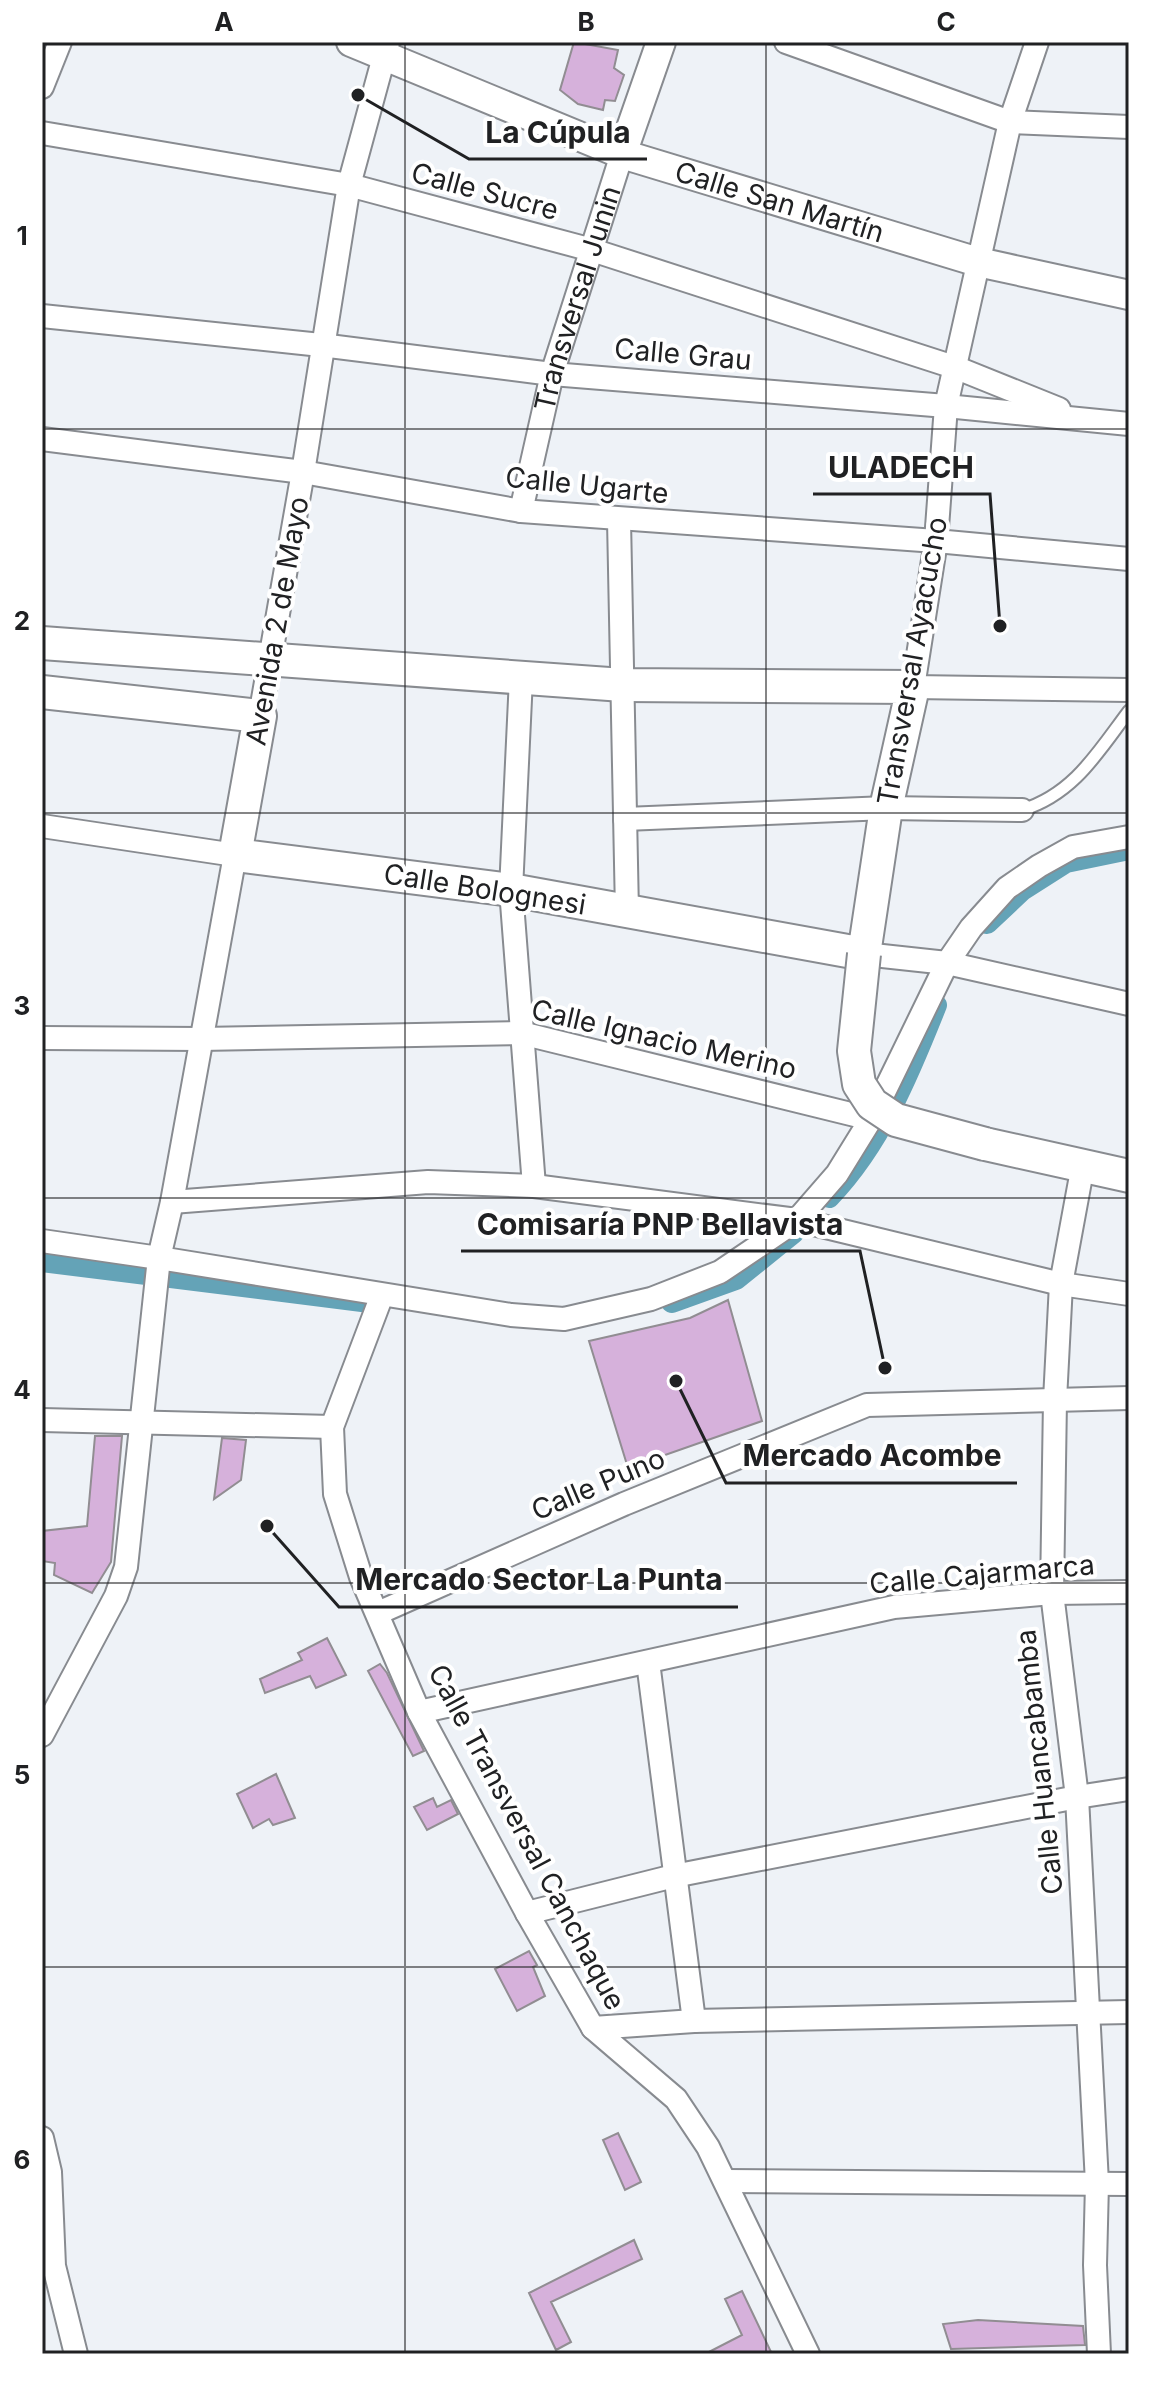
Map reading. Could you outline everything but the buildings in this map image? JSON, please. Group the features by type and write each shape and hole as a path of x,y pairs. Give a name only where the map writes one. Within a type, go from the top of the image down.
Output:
{"main road":[{"path":"42,643 623,685 913,687"},
{"name":"Transversal Ayacucho","path":"913,687 886,808 864,954 854,1051 859,1084 872,1104 896,1120 985,1144 1129,1176"},
{"path":"42,692 260,716"},
{"name":"Avenida 2 de Mayo","path":"235,855 260,716"},
{"name":"Calle Bolognesi","path":"235,855 511,890 864,954"}],"street":[{"path":"42,87 60,42"},
{"name":"Calle San Martín","path":"351,42 387,49 622,154 978,262 1129,295"},
{"name":"Transversal Junin","path":"521,511 552,374 661,42"},
{"path":"786,42 1010,122 1129,127"},
{"name":"Transversal Ayacucho","path":"913,687 936,541 946,406 1010,122 1037,42"},
{"name":"Avenida 2 de Mayo","path":"260,716 349,185 387,49"},
{"name":"Calle Sucre","path":"42,133 349,185 592,250 957,368 1082,418"},
{"name":"Calle Grau","path":"42,316 321,345 552,374 1082,418"},
{"path":"1082,418 1129,424"},
{"name":"Calle Ugarte","path":"42,439 303,472 521,511 936,541 1129,559"},
{"path":"619,520 627,912"},
{"path":"521,678 511,890 534,1186"},
{"path":"913,687 1129,690"},
{"path":"625,819 886,808 1022,810"},
{"name":"Calle Bolognesi","path":"42,826 235,855"},
{"path":"42,1241 511,1315 564,1319 651,1299 720,1272 797,1220 837,1174 871,1119 937,962 1007,888 1073,847 1129,837"},
{"name":"Avenida 2 de Mayo","path":"42,1735 116,1596 126,1567 159,1260 235,855"},
{"name":"Calle Bolognesi","path":"864,954 937,962 1129,1004"},
{"name":"Calle Ignacio Merino","path":"42,1038 201,1039 521,1033 871,1119"},
{"name":"Calle Huancabamba","path":"1083,1165 1061,1284 1055,1400 1052,1593 1077,1797 1097,2183 1095,2265 1099,2354"},
{"path":"172,1202 428,1182 534,1186 797,1220 1061,1284 1129,1294"},
{"path":"42,1420 332,1427 382,1295"},
{"name":"Calle Puno","path":"378,1613 624,1504 867,1405 1129,1398"},
{"name":"Calle Transversal Canchaque","path":"332,1427 335,1494 361,1577 419,1712 593,2028 676,2099 708,2147 808,2354"},
{"name":"Calle Cajarmarca","path":"419,1712 894,1607 1052,1593 1129,1592"},
{"path":"648,1662 694,2021"},
{"path":"527,1913 674,1876 1129,1789"},
{"path":"593,2028 694,2021 1129,2012"},
{"path":"42,2138 50,2172 48,2272 76,2354"},
{"path":"725,2181 1129,2184"}],"lane":[{"path":"1022,810 1050,799 1083,774 1129,711"}],"waterway":[{"path":"987,923 1022,890 1066,862 1129,849"},
{"path":"829,1197 863,1154 892,1107 936,1005"},
{"path":"672,1302 736,1279 793,1233"},
{"path":"42,1261 370,1302"}],"place":[{"name":"La Cúpula","path":"358,95"},
{"name":"ULADECH","path":"1000,626"},
{"name":"Comisaría PNP Bellavista","path":"885,1368"},
{"name":"Mercado Acombe","path":"676,1381"},
{"name":"Mercado Sector La Punta","path":"267,1526"}]}
